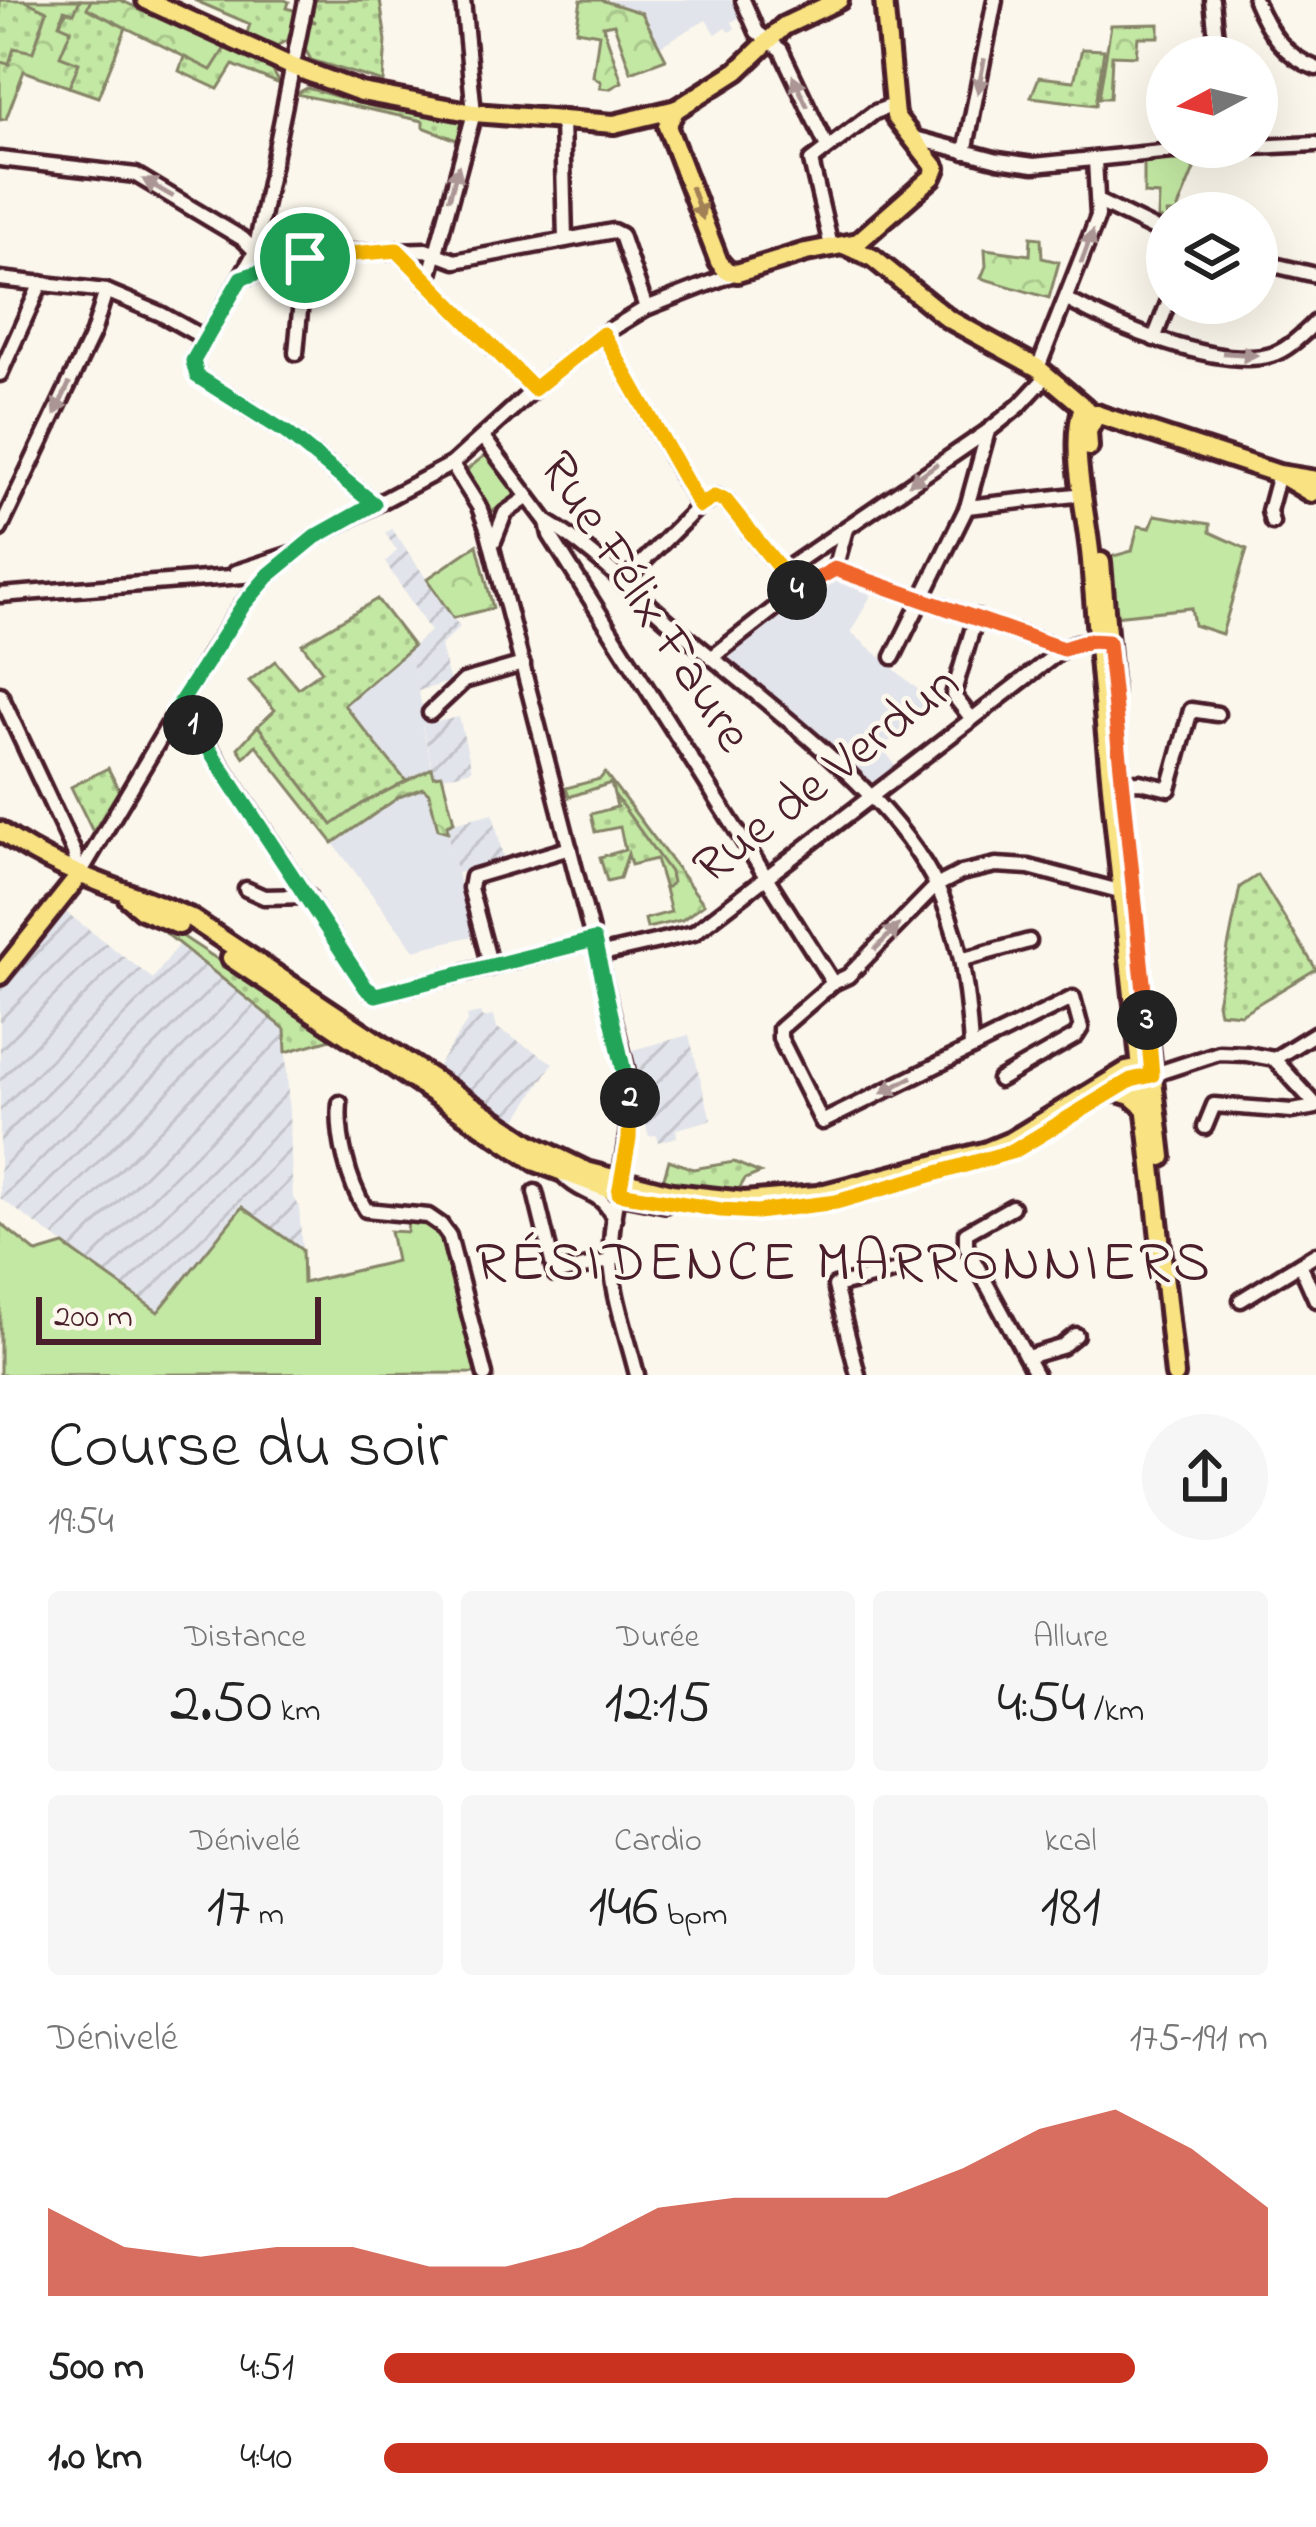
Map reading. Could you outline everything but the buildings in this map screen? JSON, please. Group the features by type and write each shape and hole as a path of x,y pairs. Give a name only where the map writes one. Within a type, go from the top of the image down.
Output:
{"main road":[{"path":"146,0 291,66 361,92 474,113 660,129 675,145"},
{"path":"622,124 677,109 734,74 768,39 798,18 839,0"},
{"path":"677,109 667,122 718,262 727,271 737,273 838,246 871,232 935,173 933,160 898,124 880,5"},
{"path":"871,232 868,246 873,258"},
{"path":"838,246 873,258 947,318 1042,372 1090,411 1315,489"},
{"path":"1090,411 1078,425 1084,494 1121,783 1146,1109 1175,1375"},
{"path":"1090,411 1102,641 1123,892 1145,1074 1160,1118 1185,1375"},
{"path":"0,831 78,877 189,917 493,1120 556,1158 650,1199 757,1212 836,1202 1014,1151 1145,1074"},
{"path":"0,975 78,877"},
{"path":"124,895 142,910 185,928 482,1128 561,1172 620,1187 744,1202 817,1195 987,1151 1126,1071 1145,1074"},
{"path":"1115,1090 1129,1094 1146,1109"}],"street":[{"path":"307,0 255,252 193,361 197,376 287,433 374,504"},
{"path":"428,281 474,113 463,0"},
{"path":"743,0 757,32 781,50 827,147"},
{"path":"965,152 995,0"},
{"path":"1212,0 1216,36"},
{"path":"1255,0 1290,56 1316,68"},
{"path":"838,246 809,165 875,112 894,104"},
{"path":"562,120 566,240"},
{"path":"910,136 1034,164 1146,154"},
{"path":"1278,146 1316,144"},
{"path":"0,159 136,175 243,238 272,264 290,263"},
{"path":"782,572 1018,406 1042,372 1098,216 1094,160"},
{"path":"1099,202 1146,225"},
{"path":"241,278 305,258 397,250 434,251 455,261 619,232 646,308"},
{"path":"397,250 534,389"},
{"path":"296,353 305,258"},
{"path":"706,284 718,262"},
{"path":"1278,266 1316,275"},
{"path":"78,877 175,711 244,604 270,574 292,554 374,504 452,464 603,334 646,308 737,273"},
{"path":"0,279 106,291 206,339"},
{"path":"0,374 41,283"},
{"path":"0,529 93,333 106,291"},
{"path":"1067,300 1154,339 1222,353 1268,356 1316,322"},
{"path":"1154,339 1160,324"},
{"path":"603,334 700,506"},
{"path":"893,657 967,507 988,431"},
{"name":"Rue Félix Faure","path":"483,437 562,541 833,983"},
{"path":"452,464 479,507 493,550 628,1075 631,1101 613,1260 637,1375"},
{"path":"1272,522 1269,511 1279,474"},
{"path":"967,507 1084,494"},
{"path":"479,507 489,514 505,513 528,496"},
{"path":"622,583 714,497 725,500 797,591"},
{"path":"493,550 505,513"},
{"path":"711,658 797,591 835,569 846,529"},
{"name":"Rue Félix Faure","path":"562,541 622,583 871,796 936,886 964,959 971,1046"},
{"path":"228,574 292,554"},
{"path":"835,569 1063,649"},
{"path":"228,574 244,604"},
{"path":"0,595 270,574"},
{"path":"972,719 953,695 976,616"},
{"name":"Rue de Verdun","path":"308,896 366,988 376,995 491,967 686,936 1063,649 1102,641"},
{"path":"430,713 464,681 523,664"},
{"path":"0,694 74,852 78,877"},
{"path":"1121,783 1169,789 1192,710 1217,714"},
{"path":"175,711 198,730 308,896"},
{"path":"491,967 470,888 472,877 570,848"},
{"path":"999,1081 1079,1034 1073,998 822,1122 780,1038 780,1029 833,983 848,976 936,886 977,869 1011,865 1123,892"},
{"path":"246,889 264,897 308,896"},
{"path":"964,959 1029,941"},
{"path":"1145,1074 1219,1053 1274,1059 1316,1034"},
{"path":"1274,1059 1316,1106"},
{"path":"340,1102 338,1122 357,1194 366,1210 428,1216 448,1236 485,1375"},
{"path":"1205,1127 1214,1105 1292,1111 1316,1106"},
{"path":"591,1173 617,1164 626,1154"},
{"path":"626,1154 641,1177 690,1189 699,1196"},
{"path":"561,1172 569,1183 599,1195 614,1220"},
{"path":"535,1192 555,1274 613,1260"},
{"path":"614,1220 629,1204 650,1199"},
{"path":"1012,1207 966,1233 965,1246 1036,1375"},
{"path":"1241,1300 1316,1254"},
{"path":"1300,1264 1316,1300"},
{"path":"858,1375 835,1286 893,1272"},
{"path":"1027,1357 1061,1347 1076,1335"}],"shaded area":[{"path":"601,0 731,0 741,16 732,22 735,28 730,32 725,28 716,34 706,20 660,46 642,13"},
{"path":"392,529 460,627 440,646 450,682 418,691 409,650 430,631 385,562 397,551 385,533"},
{"path":"839,576 875,588 851,632 936,705 882,747 897,768 876,785 737,670 727,656 810,592 817,597"},
{"path":"409,650 426,724 422,726 472,936 414,950 333,843 411,788 344,704"},
{"path":"459,717 472,770 435,779 422,725"},
{"path":"493,813 504,861 457,873 445,825"},
{"path":"62,909 153,979 178,945 285,1030 293,1198 299,1206 302,1250 242,1208 158,1312 0,1198 0,989"},
{"path":"480,1013 482,1018 493,1016 497,1028 553,1063 517,1119 437,1067 467,1016"},
{"path":"689,1035 711,1120 676,1129 677,1137 658,1142 656,1135 649,1136 643,1115 650,1112 632,1050"}],"green space":[{"path":"0,0 24,0 47,11 33,52 8,65 0,62"},
{"path":"24,0 80,0 74,13 64,10 59,24 71,29 60,56 79,63 69,87 24,71 6,119 0,120 0,62 9,64 14,48 33,52 47,11"},
{"path":"79,0 91,0 88,9 126,28 98,97 69,87 78,63 60,56 60,24"},
{"path":"91,0 120,0 225,48 211,70 87,8"},
{"path":"194,0 285,0 287,8 296,11 288,40 276,46 247,33 250,24"},
{"path":"313,0 380,0 386,41 383,82 311,60 303,45 308,21 316,22 309,18"},
{"path":"581,0 601,0 642,13 666,59 631,72 614,24 603,26 622,82 600,88 601,82 593,76 599,34 576,30"},
{"path":"1159,24 1159,36 1138,37 1136,56 1112,55 1110,98 1099,98 1111,25"},
{"path":"225,48 272,69 280,84 233,65 218,89 179,71 184,57 211,69"},
{"path":"1082,49 1104,50 1096,105 1031,97 1039,77 1074,81"},
{"path":"307,88 378,108 459,119 464,124 459,141 423,127 423,121 296,94"},
{"path":"1144,160 1146,168 1194,169 1185,192 1144,194"},
{"path":"1031,237 1041,238 1042,258 1059,262 1049,298 981,278 985,249 1030,255"},
{"path":"484,456 490,457 514,491 513,499 493,511 485,507 465,477"},
{"path":"1155,515 1210,524 1210,532 1247,549 1222,634 1194,625 1191,608 1113,616 1106,558 1132,551 1138,526 1150,528"},
{"path":"477,545 493,608 453,618 427,579"},
{"path":"377,599 413,646 344,705 406,781 332,826 258,726 275,710 249,681 275,661 298,688 322,671 302,644"},
{"path":"258,726 332,825 432,768 434,776 442,775 454,822 447,825 448,832 438,829 429,793 423,788 399,797 333,843 256,745 244,757 238,748"},
{"path":"108,768 119,790 93,832 71,787"},
{"path":"605,773 704,904 682,920 647,928 645,919 671,912 665,889 672,883 670,872 611,783 569,797 566,788 600,779"},
{"path":"614,794 670,872 672,883 665,889 656,859 631,865 628,854 620,878 607,881 600,857 625,850 620,827 595,832 591,814 617,807"},
{"path":"1258,875 1316,969 1241,1014 1219,1012 1240,887"},
{"path":"153,923 182,936 316,1024 331,1039 286,1052 285,1029"},
{"path":"669,1160 693,1169 734,1162 760,1173 745,1179 736,1194 663,1181"},
{"path":"242,1207 302,1250 303,1283 396,1261 390,1231 407,1232 408,1221 428,1224 439,1232 476,1373 0,1375 0,1223 37,1253 64,1245 158,1312"}],"district":[{"name":"RÉSIDENCE MARRONNIERS","path":"844,1265"}],"route":[{"path":"397,250 534,389 603,334 700,506 714,497 725,500 797,591 835,569 1063,649 1089,641 1108,642 1152,1075 1131,1080 994,1159 819,1205 757,1212 721,1210 619,1193 631,1101 594,940 386,995 370,992 198,730 175,711 244,604 270,574 315,537 374,504 287,433 197,376 193,368 241,278 305,258 397,250"}]}
